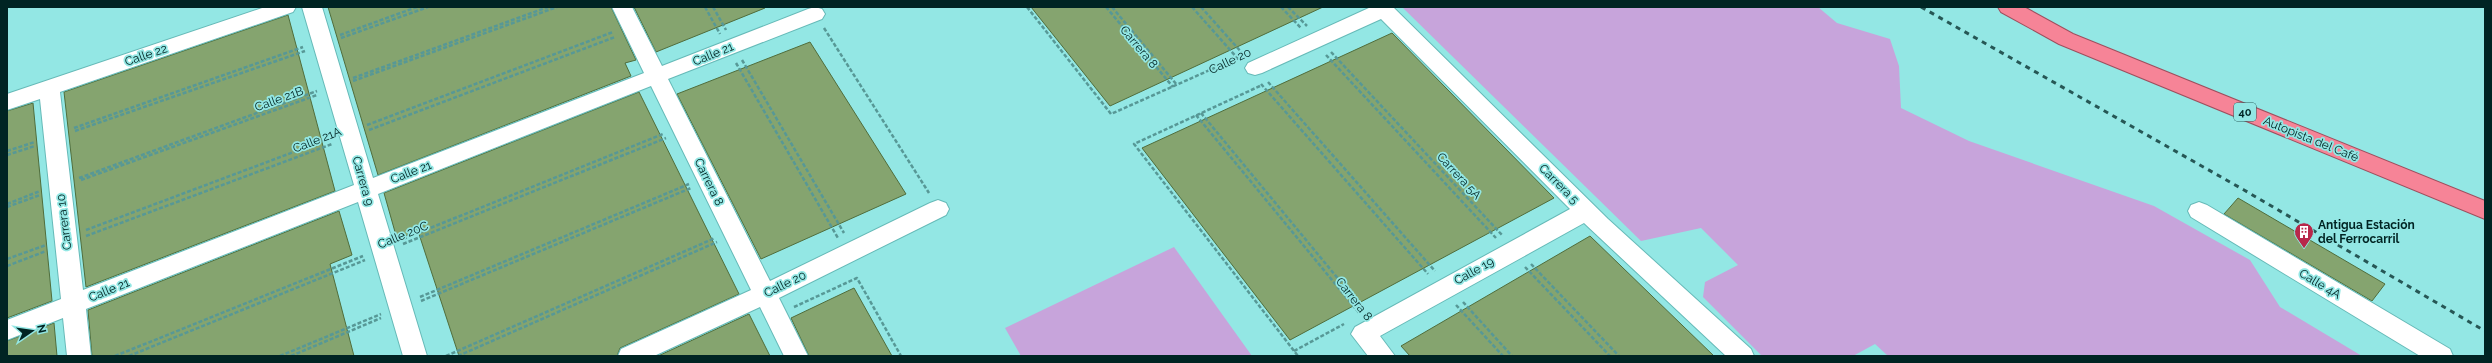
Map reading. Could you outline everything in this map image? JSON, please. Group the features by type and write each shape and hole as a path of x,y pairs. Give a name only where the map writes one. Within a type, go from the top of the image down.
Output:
{"highway":[{"name":"Autopista del Café","path":"2008,7 2066,39 2485,210"}],"street":[{"name":"Calle 22","path":"7,102 286,7"},
{"name":"Carrera 9","path":"312,7 415,356"},
{"name":"Calle 20","path":"1250,63 1311,32 1383,9"},
{"name":"Carrera 5","path":"1383,9 1586,211 1742,356"},
{"name":"Calle 21","path":"7,330 815,14"},
{"name":"Carrera 8","path":"629,21 796,356"},
{"name":"Carrera 10","path":"49,88 79,356"},
{"name":"Calle 20","path":"630,356 765,294 938,209"},
{"name":"Calle 19","path":"1369,330 1512,250 1586,211"},
{"name":"Calle 4A","path":"2198,211 2442,356"},
{"path":"1369,330 1383,356"}],"path":[{"path":"7,155 417,7"},
{"path":"322,42 428,7"},
{"name":"Calle 21B","path":"7,204 335,86 548,7"},
{"name":"Calle 21B","path":"335,86 557,7"},
{"path":"705,7 720,34"},
{"path":"713,7 727,32"},
{"name":"Calle 20","path":"1027,7 1111,114 1237,58 1250,63"},
{"name":"Carrera 8","path":"1106,7 1173,87"},
{"name":"Carrera 8","path":"1112,7 1178,85"},
{"path":"1192,7 1237,58 1250,63 1445,288 1512,356"},
{"path":"1201,7 1503,356"},
{"name":"Carrera 5A","path":"1280,7 1311,32 1512,250 1619,356"},
{"name":"Carrera 5A","path":"1288,7 1610,356"},
{"path":"815,14 938,209"},
{"name":"Calle 21A","path":"7,260 67,240 350,134 629,21"},
{"name":"Calle 21A","path":"7,266 67,240 350,134 629,21"},
{"path":"1294,32 1311,32"},
{"path":"742,59 847,238"},
{"path":"735,62 840,242"},
{"name":"Carrera 8","path":"1201,113 1366,312 1369,330"},
{"name":"Carrera 8","path":"1196,115 1360,315 1369,330"},
{"name":"Calle 20C","path":"129,356 684,131"},
{"path":"7,151 55,137"},
{"path":"1134,144 1298,356"},
{"path":"291,356 400,308 707,178"},
{"name":"Calle 21B","path":"7,207 60,186"},
{"path":"446,356 734,232"},
{"path":"458,356 734,232"},
{"name":"Calle 20","path":"775,315 857,278 902,356"},
{"path":"280,356 400,308"}],"shaded area":[{"path":"1402,7 1818,7 1837,23 1890,39 1899,66 1901,108 1969,141 2154,206 2250,260 2280,307 2362,356 1888,356 1875,344 1853,356 1762,356 1703,297 1705,282 1738,265 1701,228 1641,241"},
{"path":"1174,247 1252,356 1021,356 1005,328"}],"building":[{"path":"328,7 611,7 636,60 625,63 631,76 378,175"},
{"path":"634,7 765,7 765,8 656,52"},
{"path":"1031,7 1323,7 1110,106"},
{"path":"288,15 335,191 86,287 64,92"},
{"path":"1392,33 1554,198 1290,340 1142,148"},
{"path":"810,42 906,194 761,259 677,94"},
{"path":"639,92 739,294 620,348 617,356 459,356 418,231 397,239 384,193"},
{"path":"33,103 52,301 7,318 7,111"},
{"name":"Antigua Estación del Ferrocarril","path":"2238,198 2385,284 2372,301 2224,214"},
{"path":"339,211 352,255 330,264 354,356 92,356 88,310"},
{"path":"1590,236 1714,356 1410,356 1401,346"},
{"path":"854,288 892,356 809,356 791,318"},
{"path":"749,314 770,356 658,356"},
{"path":"54,323 57,356 7,356 7,341"}],"railway":[{"path":"1921,7 2244,190 2485,331"}],"place":[{"name":"Antigua Estación del Ferrocarril","path":"2304,249"}]}
